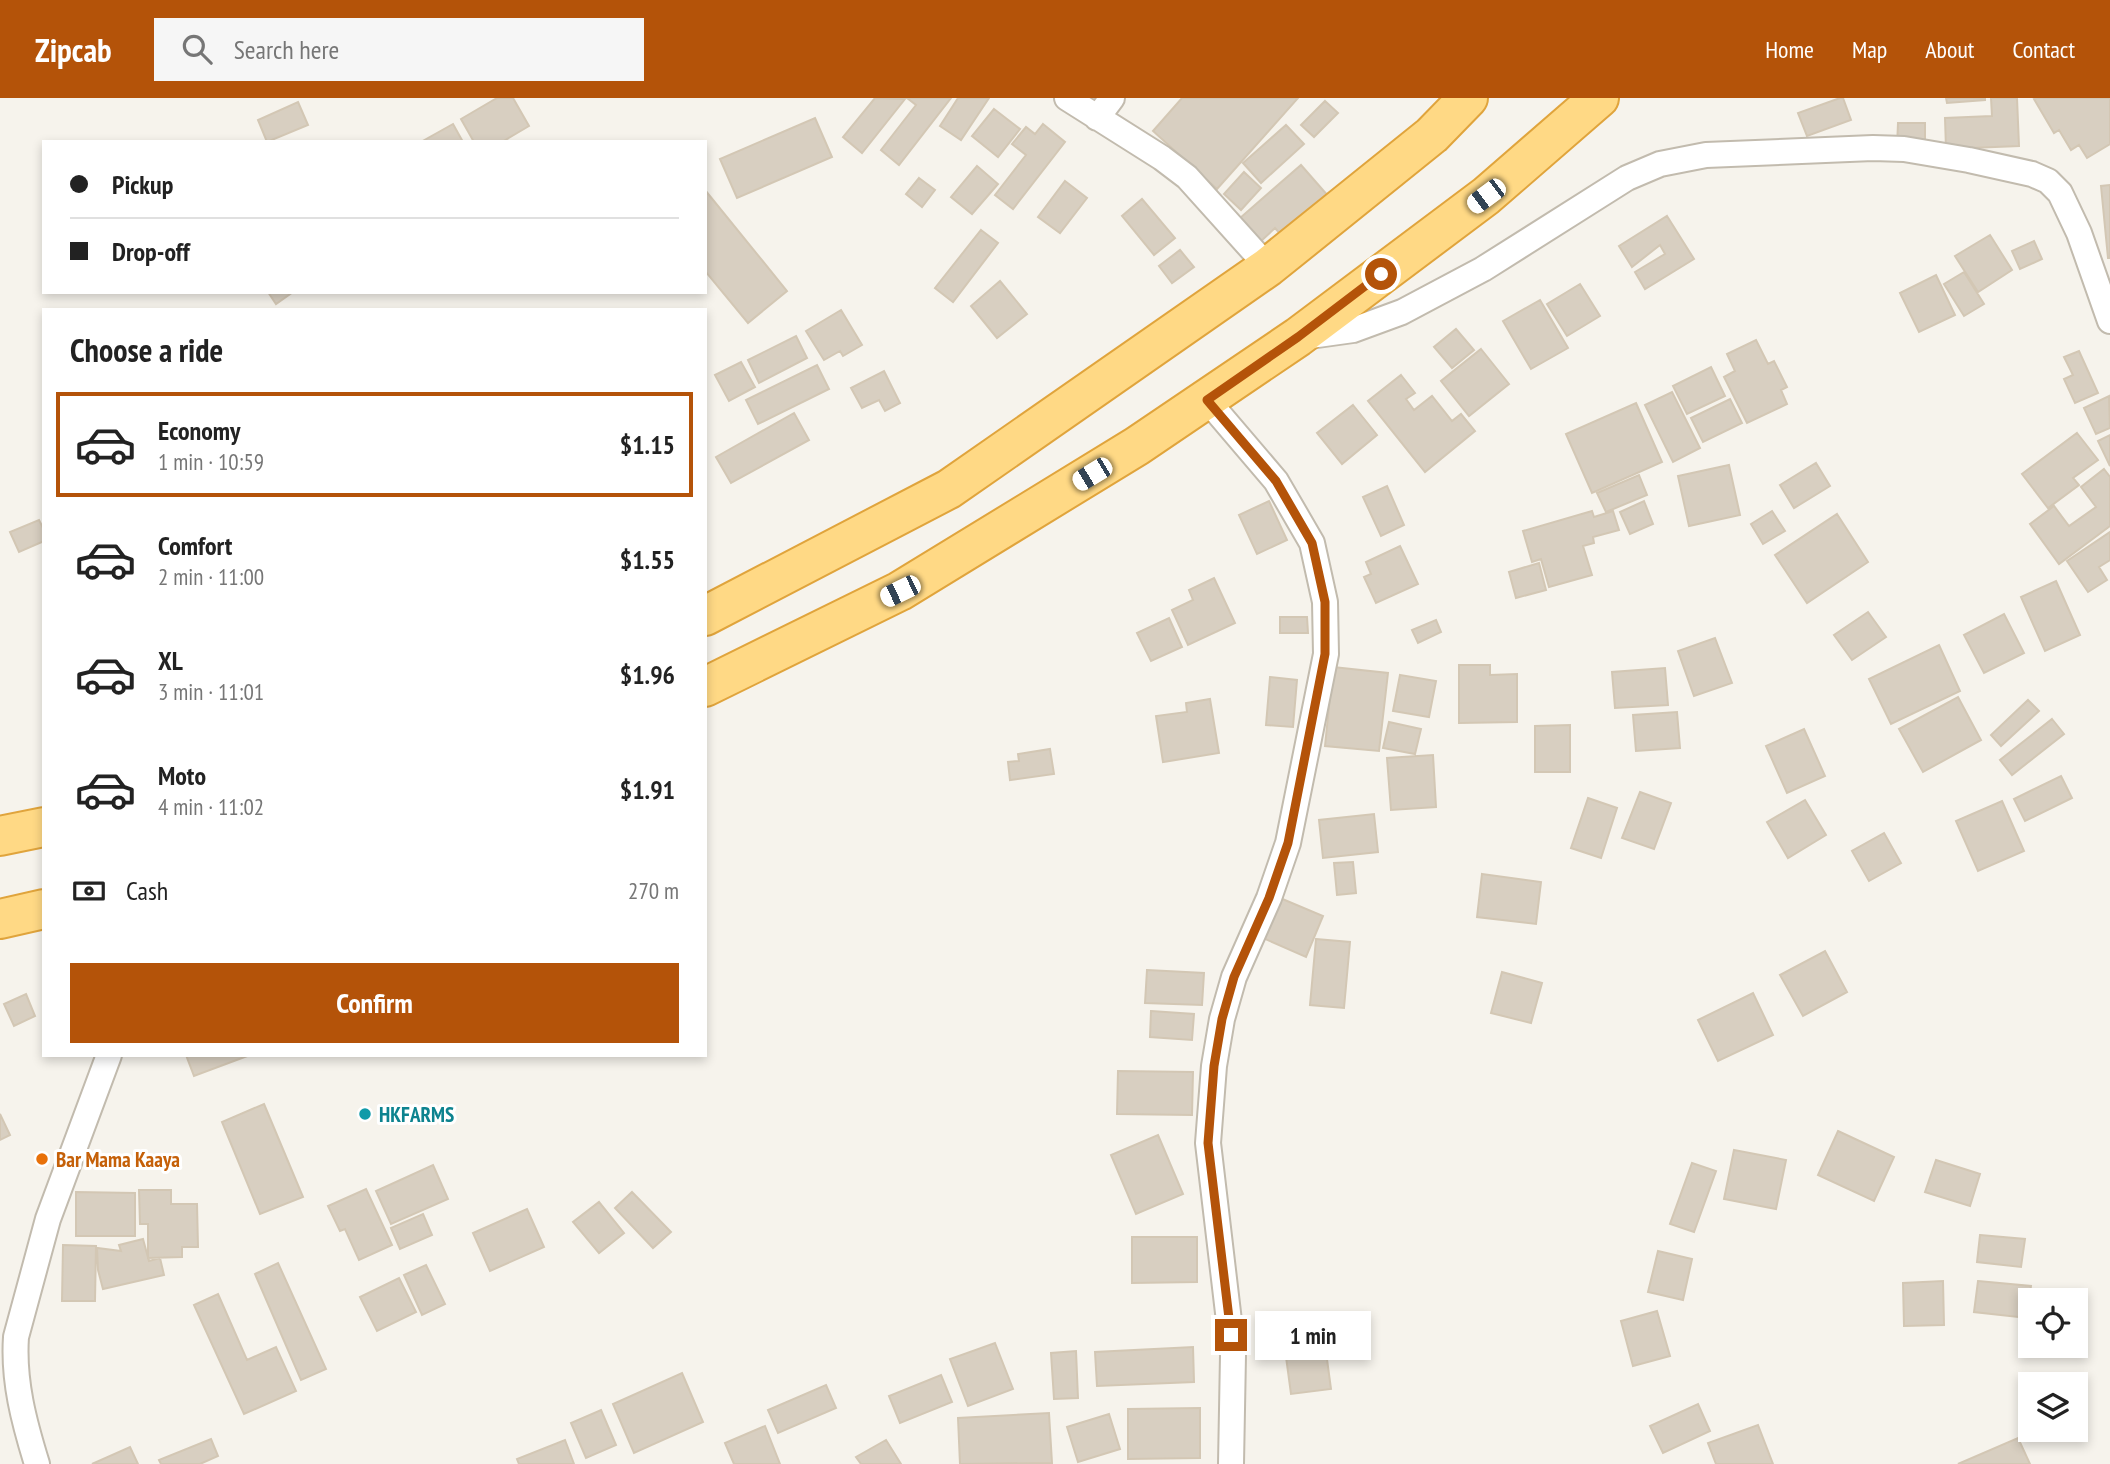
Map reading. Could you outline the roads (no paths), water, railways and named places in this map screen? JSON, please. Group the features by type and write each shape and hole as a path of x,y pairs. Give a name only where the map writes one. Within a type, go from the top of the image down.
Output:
{"highway":[{"path":"707,615 949,489 1268,267 1432,135 1468,98"},
{"path":"707,686 900,591 1112,462 1207,400 1298,337 1486,196 1599,98"},
{"path":"0,836 42,827"},
{"path":"0,919 42,909"}],"street":[{"path":"1067,98 1105,108 1187,177 1268,267"},
{"path":"1298,337 1353,330 1402,312 1483,269 1627,178 1660,164 1706,155 1873,148 1904,149 1969,160 2032,174 2048,181 2060,193 2079,233 2110,321"},
{"path":"1207,400 1276,481 1312,543 1325,602 1325,654 1288,843 1269,898 1234,977 1222,1019 1214,1066 1208,1143 1233,1355 1231,1464"},
{"path":"37,1464 21,1412 15,1357 16,1337 10,1324 108,1057"}],"place":[{"name":"HKFARMS","path":"365,1114"},
{"name":"Bar Mama Kaaya","path":"42,1159"}]}
